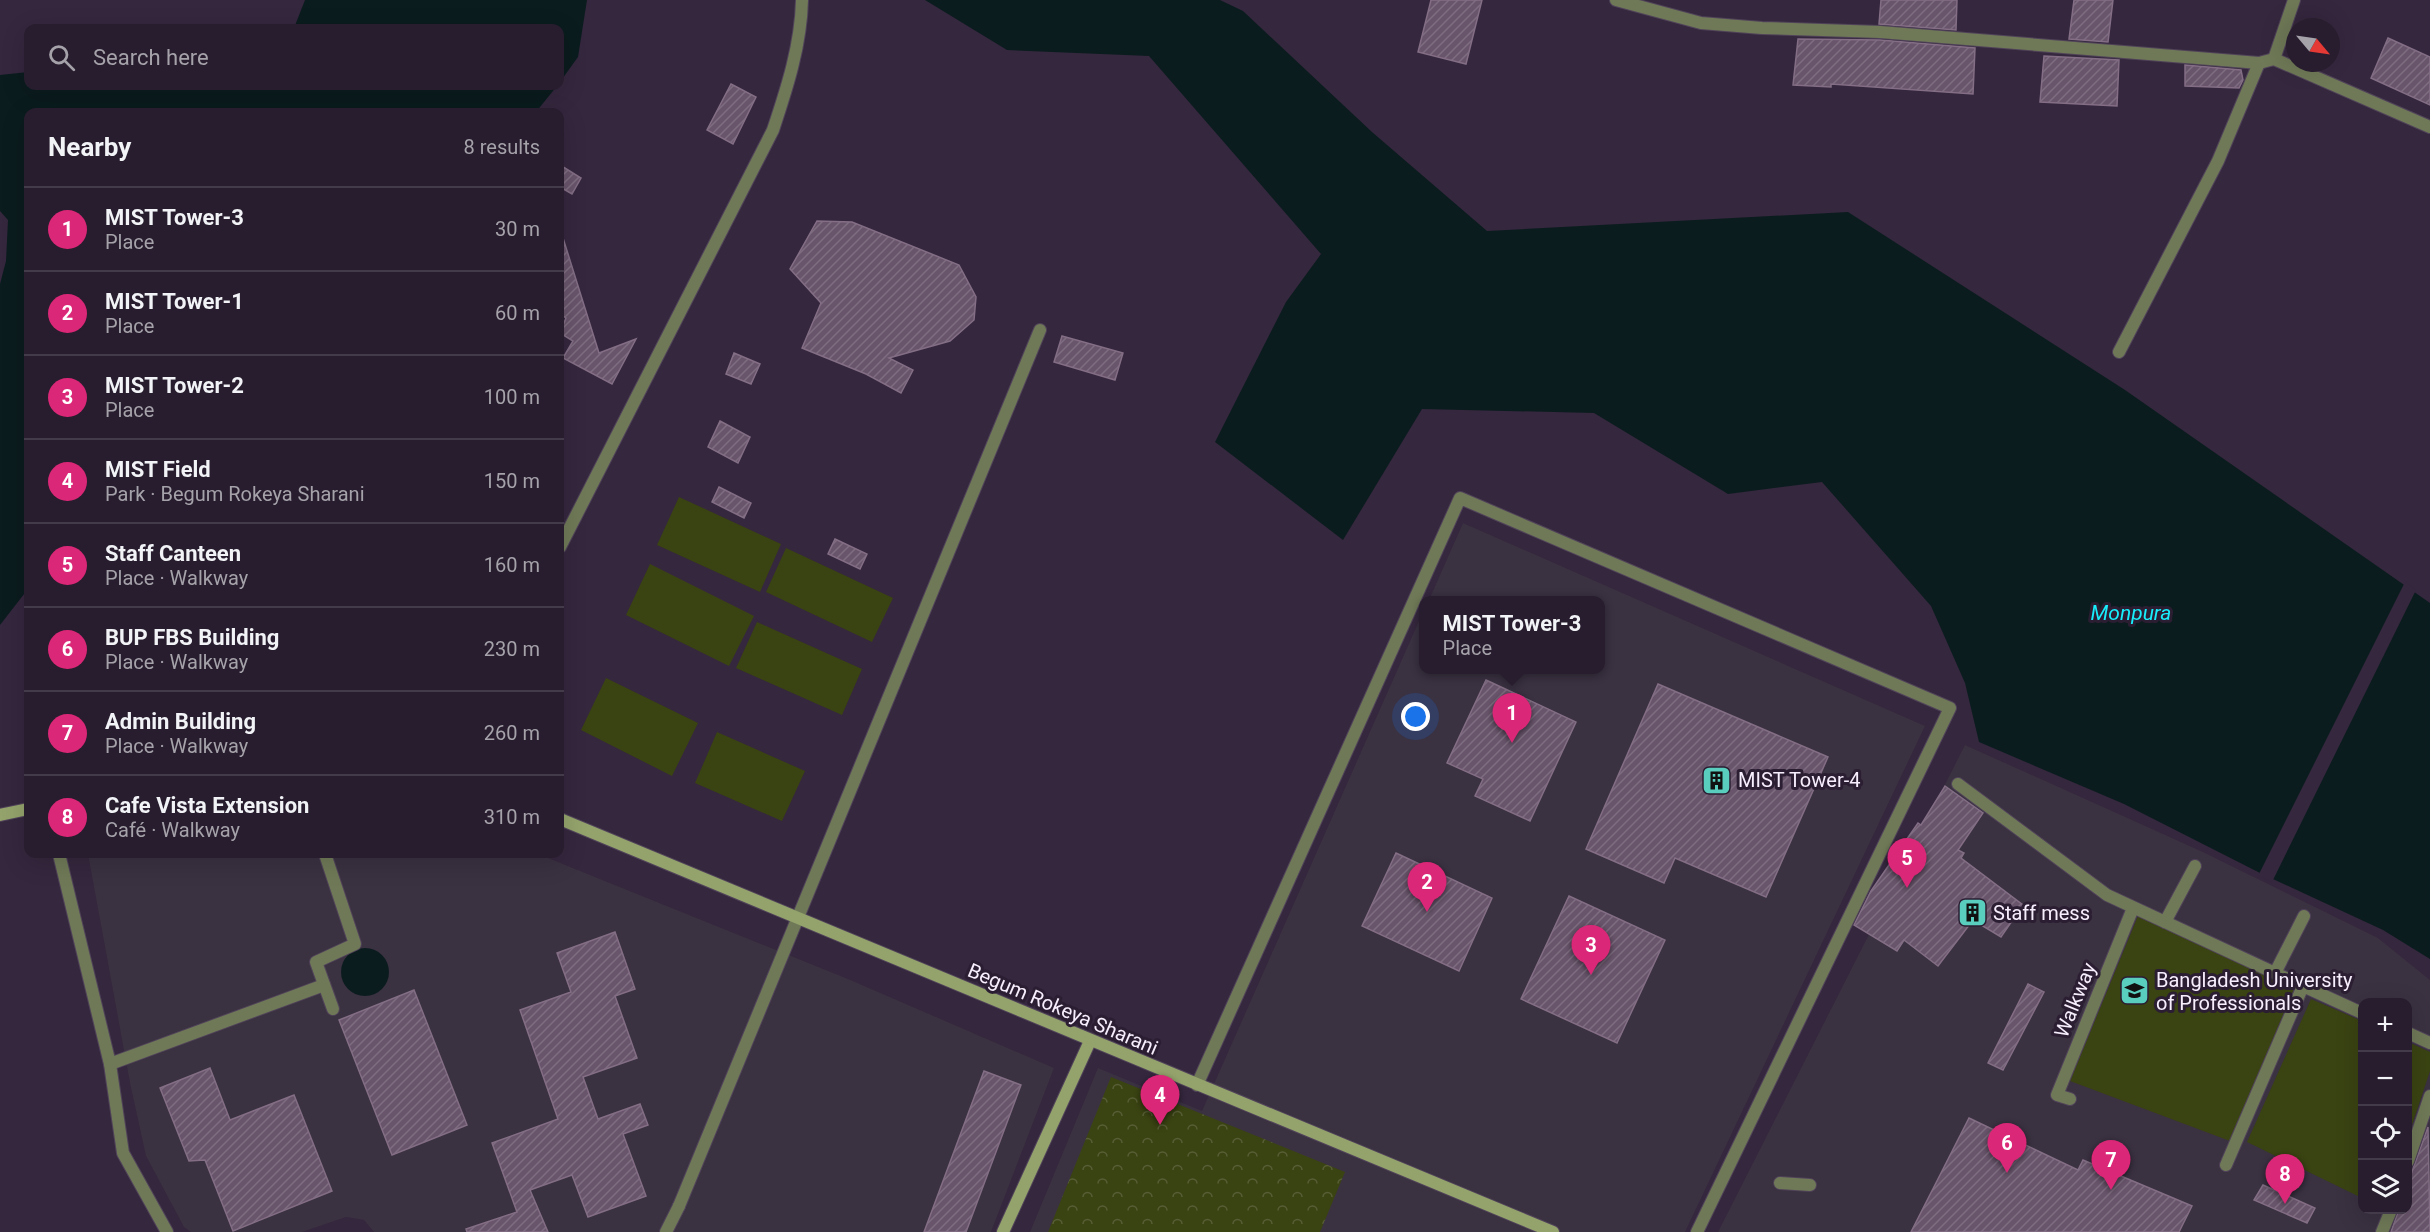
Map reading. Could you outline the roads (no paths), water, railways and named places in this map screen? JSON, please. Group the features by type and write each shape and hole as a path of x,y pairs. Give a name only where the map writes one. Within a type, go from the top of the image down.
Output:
{"street":[{"path":"564,539 773,130 789,83 802,19 802,0"},
{"path":"1616,0 1701,23 1762,28 1892,32 2259,63 2274,59 2430,127"},
{"path":"2274,59 2294,0"},
{"path":"2119,352 2218,161 2259,63"},
{"path":"666,1232 680,1206 1040,330"},
{"path":"1197,1085 1460,498 1950,708 1697,1232"},
{"path":"1958,784 2107,895 2358,1011"},
{"path":"0,815 24,810"},
{"name":"Begum Rokeya Sharani","path":"564,821 1553,1232"},
{"path":"60,858 110,1064 123,1153 167,1232"},
{"path":"326,858 355,944 316,962 333,1009"},
{"path":"2165,922 2195,866"},
{"name":"Walkway","path":"2070,1099 2057,1095 2133,908"},
{"path":"2275,973 2304,916"},
{"path":"110,1064 324,985"},
{"path":"2226,1165 2303,986"},
{"path":"2412,1035 2430,1043"},
{"path":"1003,1232 1090,1041"},
{"path":"2408,1160 2430,1096"},
{"path":"1780,1183 1810,1185"},
{"path":"2382,1232 2389,1214"}],"water":[{"path":"305,0 587,0 578,57 564,76 564,24 296,24"},
{"name":"Monpura","path":"925,0 1220,0 1243,11 1372,132 1487,231 1848,212 2125,390 2430,603 2430,959 2383,930 2262,874 2124,804 1979,742 1965,683 1931,606 1822,482 1728,494 1594,413 1422,409 1343,540 1215,442 1286,302 1321,254 1149,56 1007,50"},
{"path":"24,72 24,90 554,90 539,108 24,108 24,594 0,625 0,284 6,261 8,220 0,211 0,75"},
{"path":"365,948 382,955 389,972 382,989 365,996 348,989 341,972 348,955"}],"place":[{"name":"MIST Tower-3","path":"1512,743"},
{"name":"MIST Tower-4","path":"1717,780"},
{"name":"Staff Canteen","path":"1907,888"},
{"name":"MIST Tower-1","path":"1427,912"},
{"name":"Staff mess","path":"1972,913"},
{"name":"MIST Tower-2","path":"1591,975"},
{"name":"Bangladesh University of Professionals","path":"2135,991"},
{"name":"MIST Field","path":"1160,1125"},
{"name":"BUP FBS Building","path":"2007,1173"},
{"name":"Admin Building","path":"2111,1190"},
{"name":"Cafe Vista Extension","path":"2285,1204"}]}
